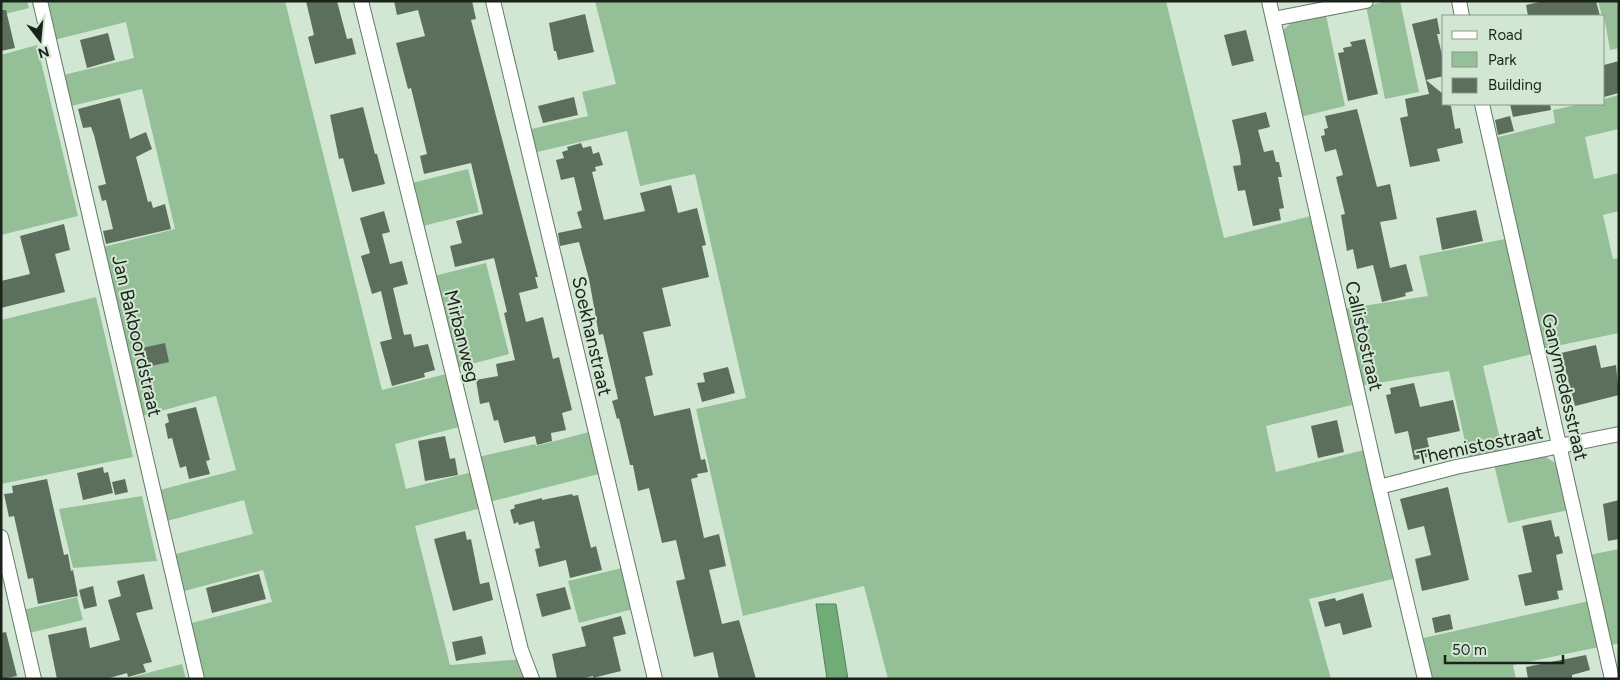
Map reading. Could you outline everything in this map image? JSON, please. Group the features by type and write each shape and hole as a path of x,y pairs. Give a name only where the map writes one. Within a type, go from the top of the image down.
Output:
{"street":[{"name":"Jan Bakboordstraat","path":"40,1 197,679"},
{"name":"Mirbanweg","path":"361,1 521,650 532,679"},
{"name":"Soekhanstraat","path":"493,1 655,679"},
{"name":"Callistostraat","path":"1269,1 1379,487 1425,679"},
{"path":"1273,19 1366,1"},
{"path":"1459,1 1462,15"},
{"name":"Ganymedesstraat","path":"1482,105 1612,679"},
{"name":"Themistostraat","path":"1379,487 1456,467 1619,434"},
{"path":"1,537 34,679"}],"green space":[{"path":"1,1 27,1 29,8 1,15"},
{"path":"36,1 285,1 382,390 446,374 459,427 395,444 406,489 472,472 481,508 415,526 450,665 522,659 527,679 197,679 184,625 272,602 263,570 177,593 168,556 253,534 244,500 160,523 152,492 236,470 216,396 135,418 95,249 175,229 142,89 63,108 55,77 134,58 126,22 46,42"},
{"path":"595,1 1166,1 1224,238 1311,216 1352,405 1266,426 1276,472 1364,450 1393,579 1309,599 1331,679 888,679 864,586 743,616 696,409 746,398 695,174 640,186 627,131 533,153 527,130 588,116 582,92 616,84"},
{"path":"1388,1 1400,1 1419,92 1385,99 1366,6"},
{"path":"1598,1 1619,1 1619,48 1610,50 1605,15 1602,15"},
{"path":"1326,15 1345,106 1300,117 1282,31 1291,23"},
{"path":"37,45 78,216 1,235 1,55"},
{"path":"1619,95 1619,129 1585,137 1594,179 1619,173 1619,211 1603,215 1613,259 1619,258 1619,333 1542,349 1494,138 1555,123 1553,110 1576,105 1605,105 1605,99"},
{"path":"468,169 479,212 419,227 408,184"},
{"path":"1505,239 1510,242 1532,354 1483,366 1503,452 1469,459 1449,371 1360,386 1343,309 1428,296 1419,256"},
{"path":"486,263 509,354 457,368 434,276"},
{"path":"96,297 133,457 1,484 1,320"},
{"path":"589,432 599,474 489,502 478,457 535,444 536,446"},
{"path":"1541,454 1557,464 1569,510 1508,523 1494,464"},
{"path":"142,496 157,561 73,568 59,509"},
{"path":"1619,549 1619,643 1609,646 1589,555"},
{"path":"622,568 633,609 579,623 568,581"},
{"path":"77,597 83,620 29,633 23,610"},
{"path":"1589,601 1599,647 1513,665 1516,679 1428,679 1419,639"},
{"path":"182,664 186,679 124,679"}],"shaded area":[{"path":"816,604 836,604 848,679 827,679"}],"building":[{"path":"306,1 337,1 347,39 352,38 356,54 315,64 308,37 314,35"},
{"path":"394,1 472,1 476,19 471,20 538,277 535,277 538,288 519,293 526,322 543,317 553,359 559,357 572,410 562,413 566,430 551,433 552,441 537,445 535,436 504,443 498,420 494,421 489,402 480,404 476,380 498,376 496,364 515,360 504,313 507,312 494,258 455,267 450,246 462,243 456,221 483,214 471,163 424,174 420,156 427,154 411,88 408,89 396,43 425,36 418,10 397,15"},
{"path":"1544,1 1596,1 1600,15 1528,15 1526,5"},
{"path":"1,10 6,10 15,48 1,51"},
{"path":"585,14 594,52 558,60 556,51 554,51 549,23"},
{"path":"1437,18 1440,34 1437,34 1442,55 1442,76 1426,80 1442,93 1442,105 1451,106 1455,129 1460,128 1463,143 1437,149 1440,161 1410,167 1400,118 1408,116 1405,99 1429,94 1412,24"},
{"path":"1246,30 1254,61 1232,66 1224,35"},
{"path":"108,33 115,60 87,68 80,40"},
{"path":"1365,39 1378,94 1348,101 1338,53 1344,52 1343,48 1352,46 1350,42"},
{"path":"1619,61 1619,93 1605,97 1605,65"},
{"path":"574,97 578,115 543,123 538,106"},
{"path":"120,98 130,139 146,132 152,149 136,157 148,202 151,201 153,208 165,204 171,229 106,244 103,231 113,229 106,200 102,201 98,186 106,184 94,135 91,127 83,128 78,109"},
{"path":"1510,105 1550,105 1551,110 1513,117"},
{"path":"363,107 385,184 352,192 343,158 339,159 330,115"},
{"path":"1357,109 1377,187 1390,184 1397,219 1380,222 1390,268 1406,264 1413,291 1405,293 1406,296 1382,302 1373,265 1357,269 1353,249 1347,251 1341,215 1345,214 1336,177 1343,175 1336,149 1325,152 1321,136 1325,135 1324,129 1328,128 1325,116"},
{"path":"1266,112 1270,127 1258,130 1264,152 1273,150 1276,162 1279,162 1282,177 1278,177 1284,208 1279,209 1281,220 1253,226 1245,190 1238,191 1233,166 1241,165 1232,120"},
{"path":"1510,116 1514,131 1498,135 1495,120"},
{"path":"581,143 583,148 591,146 593,154 599,152 603,165 595,167 596,171 592,172 604,220 645,211 640,193 671,185 678,213 697,208 706,245 702,246 709,277 662,288 671,326 643,332 653,375 645,377 654,416 690,408 701,460 705,459 708,472 697,474 698,477 691,479 704,538 719,534 726,566 709,570 722,624 739,620 756,679 719,679 713,652 694,657 676,581 685,579 676,540 662,543 649,488 638,491 633,465 630,465 619,418 617,419 612,401 618,399 603,334 599,335 589,279 579,242 560,246 558,233 582,228 577,212 582,210 574,177 561,180 556,160 564,158 562,152 568,150 567,147"},
{"path":"1476,210 1483,241 1442,250 1436,218"},
{"path":"384,211 390,232 382,234 390,264 402,261 408,284 393,288 404,335 411,334 414,347 428,344 435,370 424,373 425,377 392,386 380,342 392,339 381,291 372,294 361,256 370,253 360,218"},
{"path":"64,224 70,250 55,254 65,292 1,308 1,281 30,274 20,236"},
{"path":"165,343 169,362 147,367 142,348"},
{"path":"1596,345 1601,368 1616,365 1619,395 1575,406 1561,353"},
{"path":"728,367 735,393 702,402 697,383 705,382 703,373"},
{"path":"1414,383 1420,407 1453,400 1460,431 1427,438 1431,456 1414,460 1408,431 1395,434 1386,395 1391,394 1390,388"},
{"path":"196,407 210,460 206,461 210,474 189,479 186,466 180,468 172,438 168,439 165,424 169,422 167,414"},
{"path":"1337,420 1344,452 1318,458 1311,426"},
{"path":"445,436 450,459 455,458 458,475 425,481 418,441"},
{"path":"103,467 104,473 108,472 113,493 83,500 77,473"},
{"path":"47,479 64,555 68,554 78,596 38,604 33,578 28,579 14,516 9,517 4,494 13,493 12,486"},
{"path":"125,479 128,492 115,495 112,482"},
{"path":"1448,487 1469,580 1422,591 1415,559 1431,555 1424,526 1408,530 1400,499"},
{"path":"572,494 573,496 578,495 591,548 596,546 602,570 570,578 566,560 539,567 535,549 540,548 534,521 519,525 518,522 514,524 510,510 515,508 514,505 542,498 542,500"},
{"path":"1619,500 1619,539 1608,541 1603,504"},
{"path":"1551,520 1555,537 1559,536 1563,553 1556,555 1563,590 1557,591 1559,599 1525,606 1518,575 1532,572 1522,526"},
{"path":"465,531 467,540 471,539 480,584 489,582 493,600 453,611 434,539"},
{"path":"144,574 153,609 136,613 152,662 143,664 146,672 128,677 127,673 106,679 57,679 48,635 86,627 90,648 120,640 108,600 121,596 117,581"},
{"path":"259,574 266,599 212,613 206,588"},
{"path":"93,586 97,606 84,609 79,590"},
{"path":"565,587 571,609 542,617 536,594"},
{"path":"1363,593 1372,627 1343,635 1340,623 1325,627 1318,602 1335,598 1336,601"},
{"path":"1450,614 1453,629 1435,633 1432,618"},
{"path":"621,616 626,634 613,637 621,671 593,678 593,676 580,679 557,679 552,654 586,646 581,627"},
{"path":"6,632 17,676 1,679 1,633"},
{"path":"482,636 486,654 456,661 452,642"},
{"path":"1586,655 1590,670 1572,675 1572,679 1528,679 1526,667"}]}
